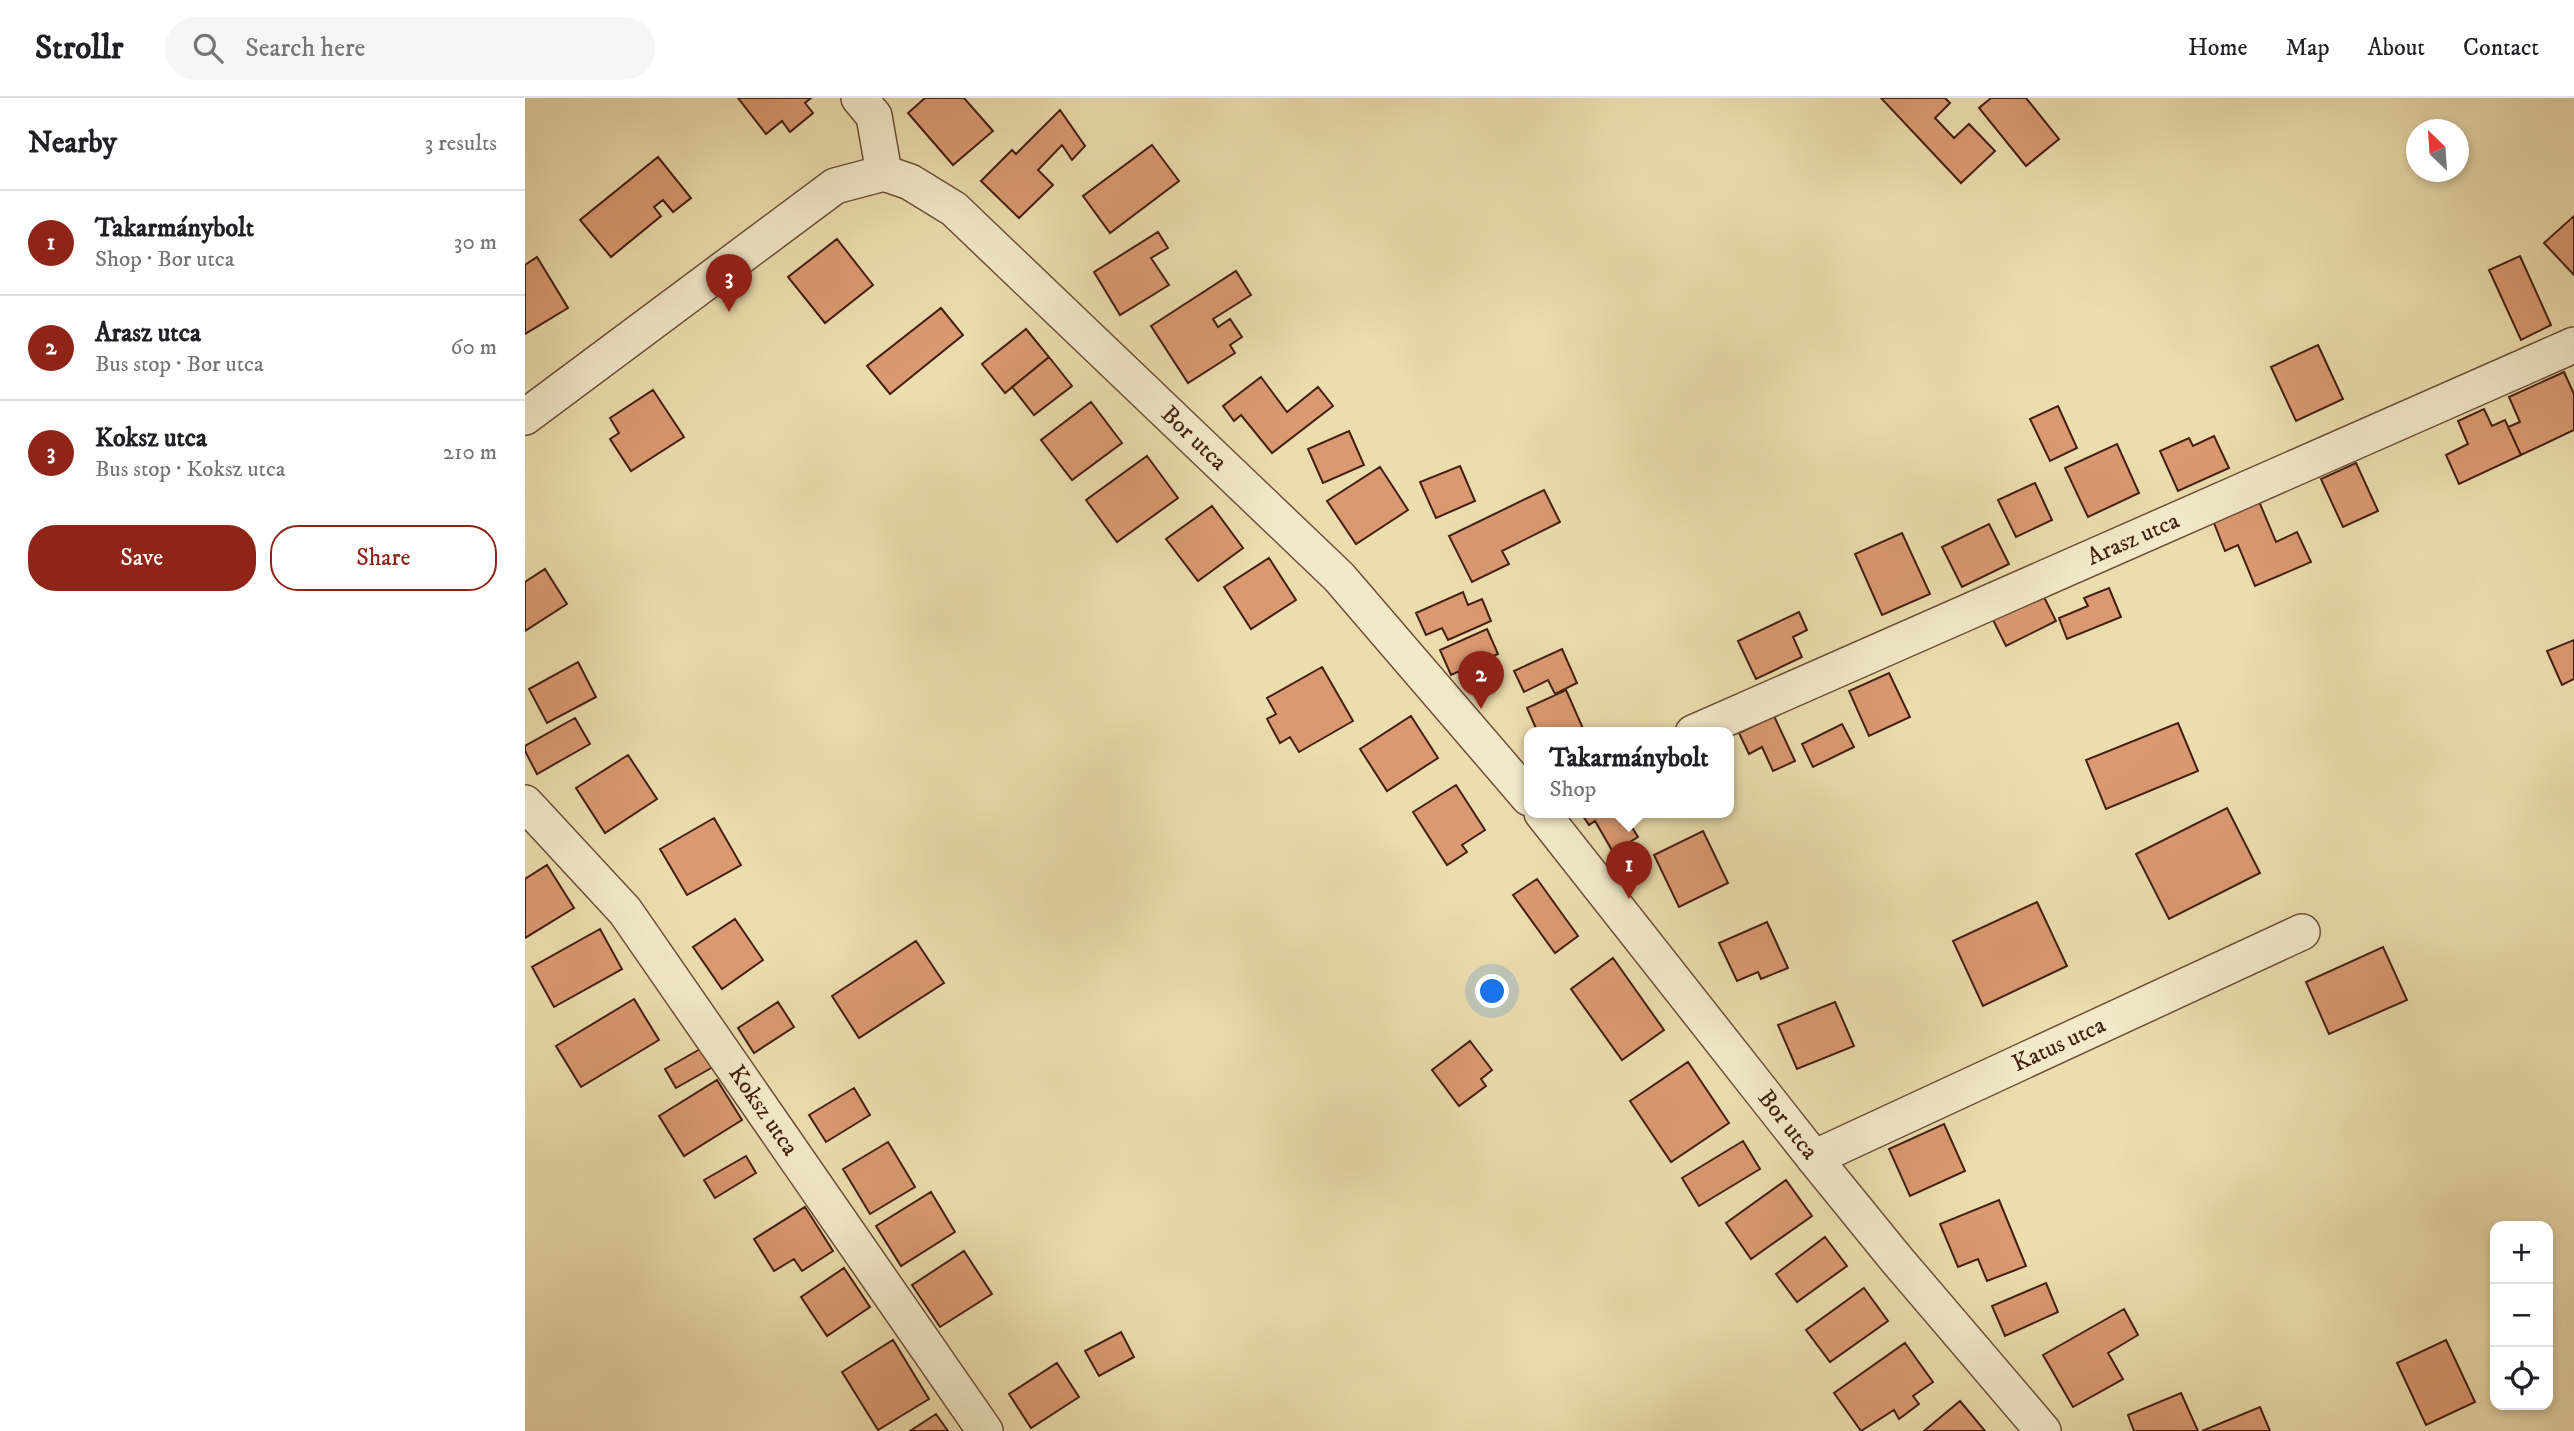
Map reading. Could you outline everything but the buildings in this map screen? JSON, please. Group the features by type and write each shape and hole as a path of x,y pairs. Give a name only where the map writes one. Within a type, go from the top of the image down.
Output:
{"street":[{"path":"525,417 835,186 884,173 874,116 859,98"},
{"name":"Bor utca","path":"884,173 910,182 954,209 1339,577 1524,791"},
{"name":"Arasz utca","path":"1707,727 2574,345"},
{"name":"Koksz utca","path":"525,803 625,911 985,1431"},
{"name":"Bor utca","path":"1546,818 1814,1158 2043,1431"},
{"name":"Katus utca","path":"1814,1158 2302,932"}],"place":[{"name":"Koksz utca","path":"729,312"},
{"name":"Arasz utca","path":"1481,709"},
{"name":"Takarmánybolt","path":"1629,899"}]}
